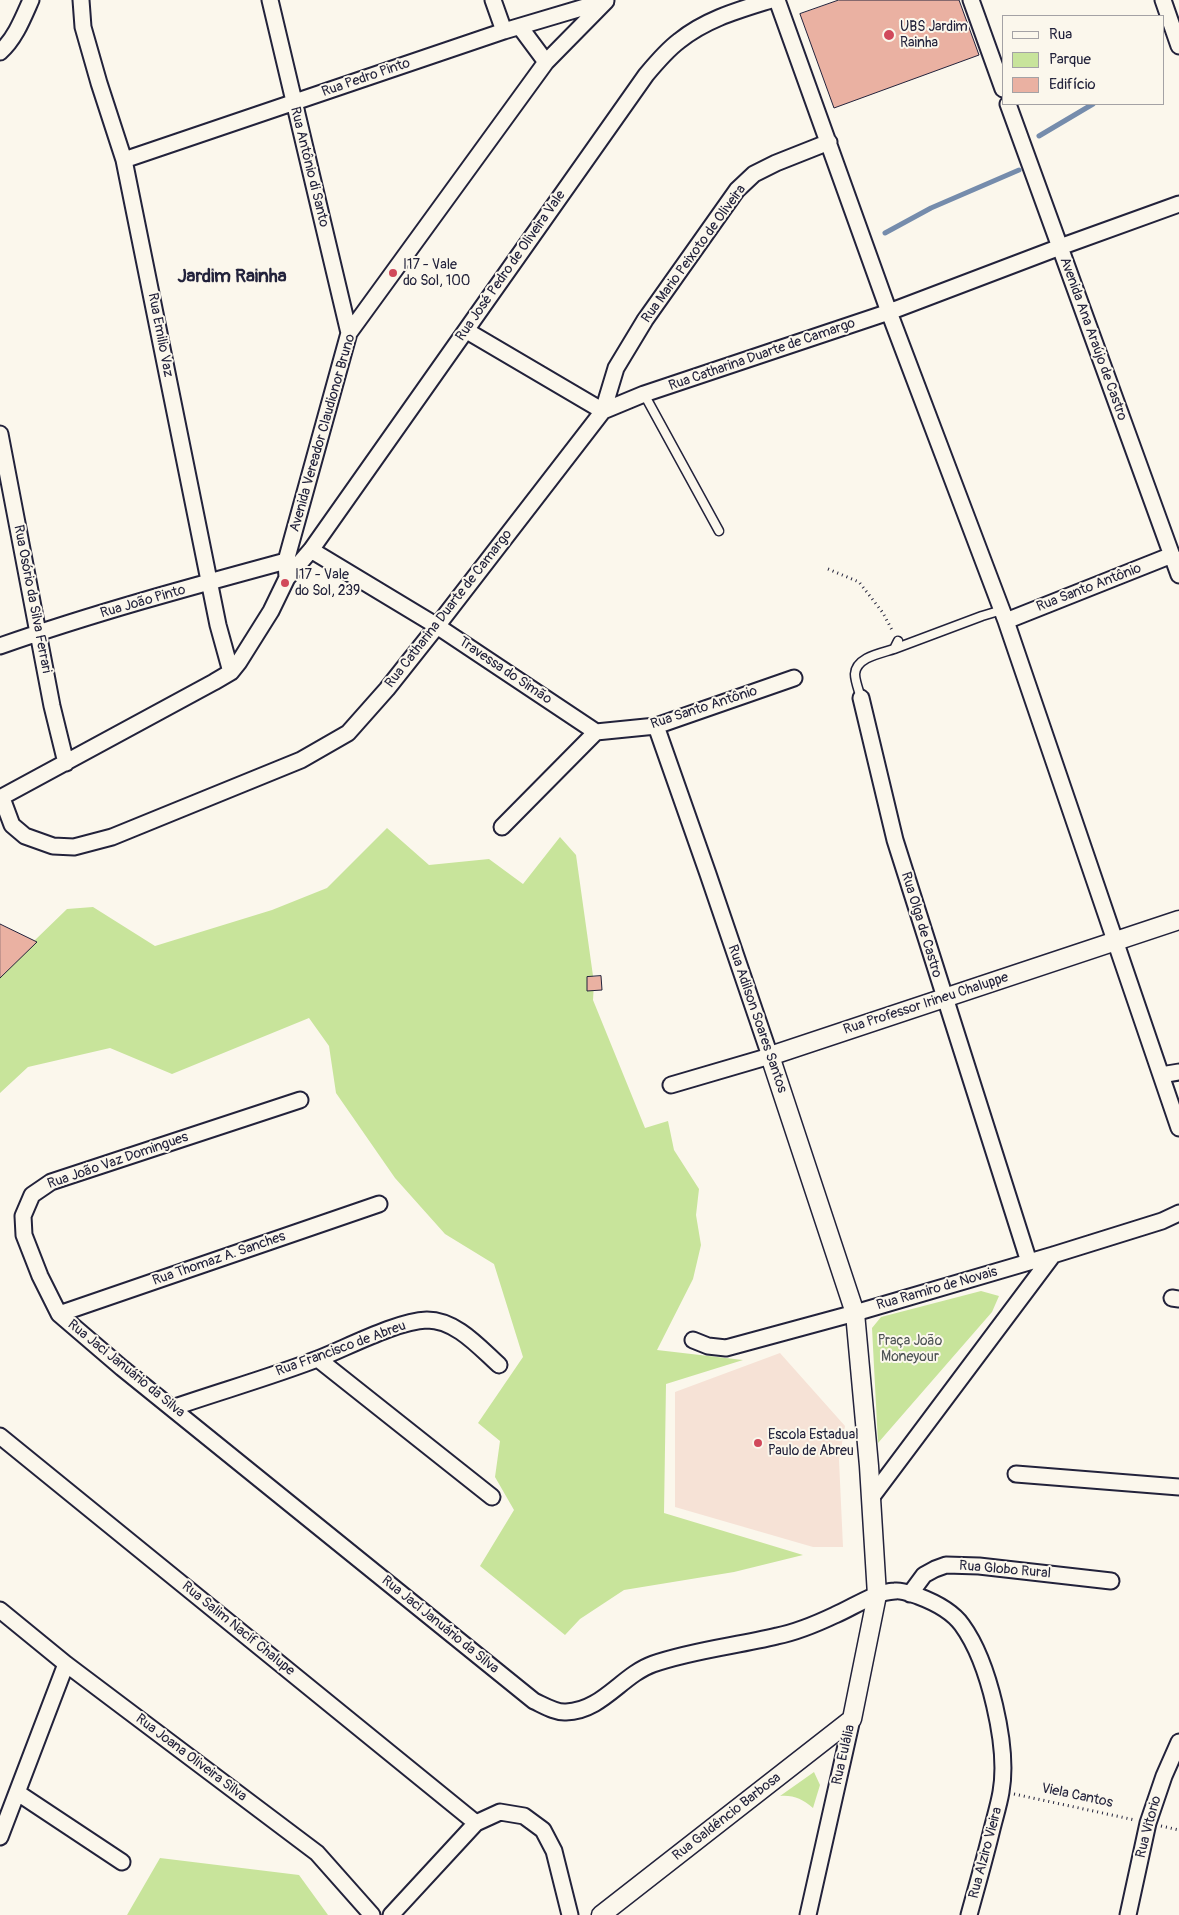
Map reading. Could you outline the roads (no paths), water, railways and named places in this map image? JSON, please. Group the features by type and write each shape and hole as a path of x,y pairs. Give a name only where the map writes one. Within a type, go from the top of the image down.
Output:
{"street":[{"path":"0,52 6,47 22,22 31,0"},
{"name":"Rua Emilio Vaz","path":"81,0 83,28 124,160 218,625 231,672"},
{"name":"Rua Antônio di Santo","path":"270,0 350,333"},
{"path":"493,0 504,31"},
{"name":"Rua Pedro Pinto","path":"124,160 504,31 607,0"},
{"name":"Avenida Vereador Claudionor Bruno","path":"1,798 231,672 248,650 271,611 287,578 286,561 350,333 546,62 607,0"},
{"name":"Rua José Pedro de Oliveira Vale","path":"287,578 311,550 467,331 553,204 646,74 678,41 704,24 734,11 772,0"},
{"path":"777,0 888,312 1004,616 1179,1128"},
{"path":"971,0 1002,86"},
{"path":"1163,0 1179,46"},
{"path":"520,26 546,62"},
{"name":"Avenida Ana Araújo de Castro","path":"1008,105 1179,575"},
{"name":"Rua Mario Peixoto de Oliveira","path":"603,411 616,368 640,328 737,190 754,174 776,162 829,142"},
{"name":"Rua Catharina Duarte de Camargo","path":"1,798 12,825 26,836 53,846 74,847 112,837 301,760 348,733 387,689 603,411 644,394 888,312 1179,204"},
{"path":"467,331 603,411"},
{"name":"Rua Osório da Silva Ferrari","path":"0,434 52,706 66,763"},
{"name":"Travessa do Simão","path":"311,550 437,626 596,732"},
{"name":"Rua Santo Antônio","path":"1004,616 1172,555"},
{"name":"Rua João Pinto","path":"0,646 38,632 286,561"},
{"name":"Rua Santo Antônio","path":"596,732 656,726 794,678"},
{"name":"Rua Olga de Castro","path":"861,698 895,840 943,998 1029,1262"},
{"name":"Rua Adilson Soares Santos","path":"656,726 770,1056 855,1313 870,1466 871,1498"},
{"path":"502,827 596,732"},
{"name":"Rua Professor Irineu Chaluppe","path":"671,1085 770,1056 1179,920"},
{"path":"1161,1075 1179,1072"},
{"name":"Rua João Vaz Domingues","path":"59,1314 40,1276 24,1235 23,1216 32,1195 51,1182 300,1100"},
{"name":"Rua Thomaz A. Sanches","path":"59,1314 378,1204"},
{"name":"Rua Ramiro de Novais","path":"693,1340 708,1346 726,1348 855,1313 1053,1255 1162,1221 1179,1213"},
{"path":"871,1498 1053,1255"},
{"name":"Rua Jaci Januário da Silva","path":"59,1314 534,1701 551,1709 566,1712 587,1707 651,1665 679,1656 778,1636 810,1626 877,1595 896,1591 910,1594"},
{"name":"Rua Francisco de Abreu","path":"172,1408 318,1358 405,1324 427,1320 448,1324 470,1339 499,1365"},
{"path":"318,1358 492,1497"},
{"name":"Rua Salim Nacif Chalupe","path":"0,1436 476,1822"},
{"path":"1016,1474 1179,1488"},
{"name":"Rua Eulália","path":"808,1915 852,1719 877,1595 871,1498"},
{"name":"Rua Globo Rural","path":"910,1594 924,1575 946,1565 979,1566 1111,1581"},
{"name":"Rua Alziro Vieira","path":"910,1594 928,1600 948,1611 962,1624 973,1645 986,1678 996,1715 1002,1755 1002,1791 969,1915"},
{"name":"Rua Joana Oliveira Silva","path":"0,1610 66,1664 317,1853 372,1915"},
{"path":"0,1837 66,1664"},
{"name":"Rua Galdêncio Barbosa","path":"601,1915 852,1719"},
{"name":"Rua Vitorio","path":"1128,1915 1148,1823 1164,1776 1179,1742"},
{"path":"18,1793 122,1862"},
{"path":"391,1915 476,1822 500,1812 524,1816 543,1830 554,1851 570,1915"}],"lane":[{"path":"644,394 719,532"},
{"path":"861,698 855,674 858,664 867,658 896,645 982,616 1004,616"}],"waterway":[{"path":"1039,136 1091,105"},
{"path":"885,233 931,208 1019,170"}],"place":[{"name":"UBS Jardim Rainha","path":"889,35"},
{"name":"I17 - Vale do Sol, 100","path":"393,273"},
{"name":"I17 - Vale do Sol, 239","path":"285,583"},
{"name":"Escola Estadual Paulo de Abreu","path":"758,1443"}],"district":[{"name":"Jardim Rainha","path":"232,277"}],"park label":[{"name":"Praça João Moneyour","path":"910,1349"}]}
